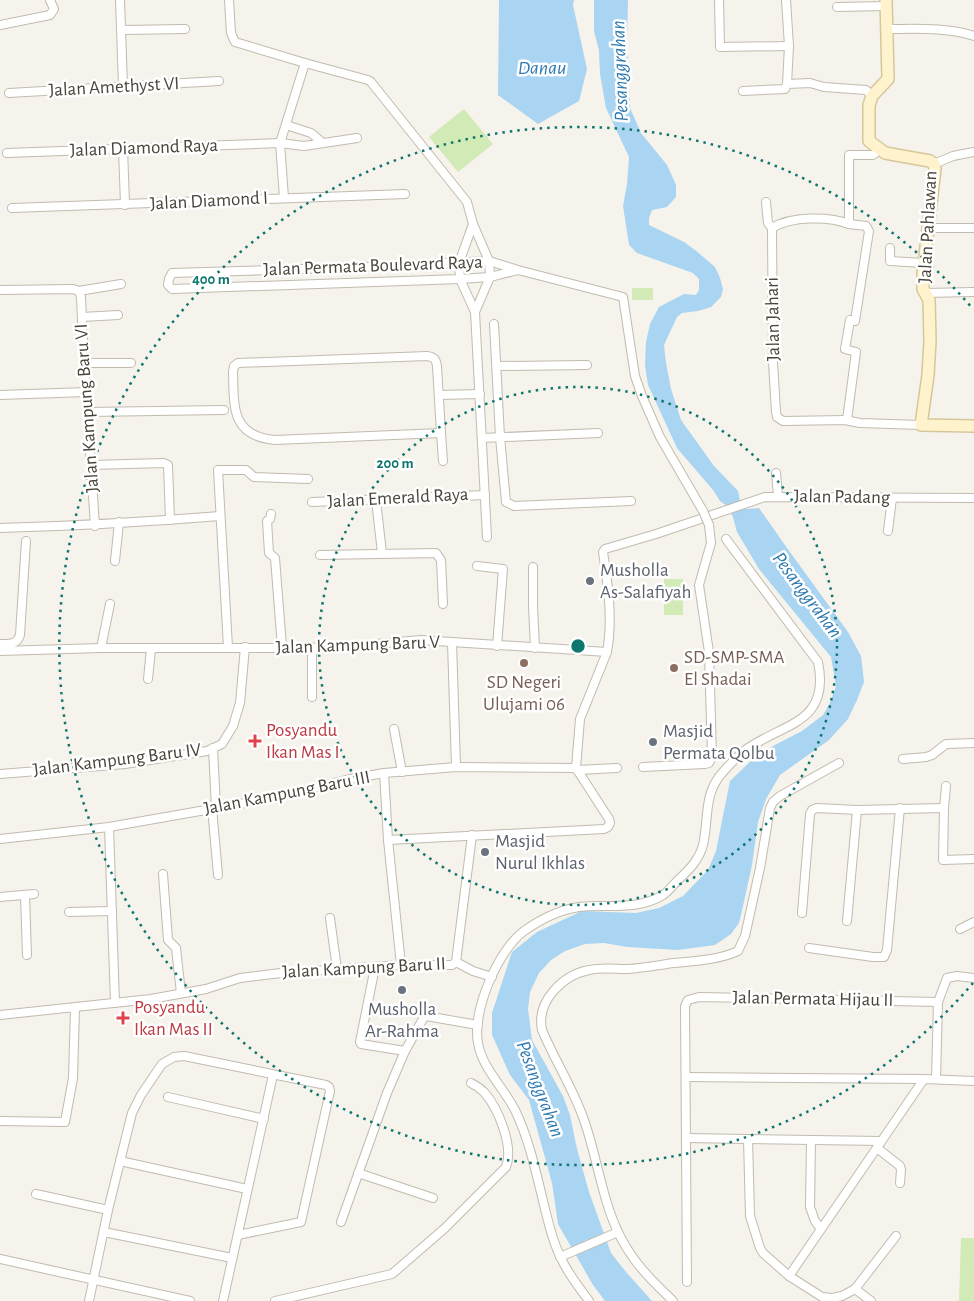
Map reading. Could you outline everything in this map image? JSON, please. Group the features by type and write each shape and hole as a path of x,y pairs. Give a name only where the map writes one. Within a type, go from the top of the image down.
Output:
{"street":[{"path":"0,25 50,16 54,9 50,0"},
{"path":"120,0 123,86"},
{"path":"229,0 231,32 235,42 371,82 464,197 489,261 490,277 475,312"},
{"path":"720,0 719,45 721,48 789,46"},
{"path":"743,91 785,89 787,84 789,46 786,0"},
{"path":"837,7 886,3 888,29 888,79 872,96 869,105 869,141 879,150 873,155 849,156 849,224"},
{"path":"122,30 185,29"},
{"path":"888,29 949,30 974,36"},
{"path":"284,198 280,143 305,63"},
{"name":"Jalan Amethyst VI","path":"9,93 219,82"},
{"path":"787,84 810,84 866,90 872,96"},
{"path":"286,125 311,133 324,143"},
{"name":"Jalan Diamond Raya","path":"7,153 280,143 304,146 357,138"},
{"path":"123,148 125,205"},
{"name":"Jalan Pahlawan","path":"879,150 885,153 930,161 934,164 934,182 924,263 924,289 929,300 930,341 922,425"},
{"path":"934,164 953,156 974,152"},
{"name":"Jalan Diamond I","path":"12,208 405,194"},
{"path":"766,202 768,223 772,228 785,222 809,219 836,219 849,224 866,226 869,231 855,321 850,320 844,349 856,352 847,420"},
{"path":"473,224 459,262 460,279 475,312 487,537"},
{"name":"Jalan Jahari","path":"772,228 773,362 778,418 784,421 847,420 860,423 922,425"},
{"path":"928,228 974,228"},
{"path":"890,248 890,261 924,263"},
{"name":"Jalan Permata Boulevard Raya","path":"518,270 490,277 460,279 172,289 168,285 172,273 489,261 622,297 635,376 642,396 660,436 703,511 709,525 711,543 699,586 709,652 712,756 709,763 705,764 643,767"},
{"path":"0,290 73,289 79,291 121,284"},
{"name":"Jalan Kampung Baru VI","path":"79,291 81,296 95,526"},
{"path":"925,293 974,292"},
{"path":"82,317 118,315"},
{"path":"494,324 500,437 506,502 514,506 631,500"},
{"path":"441,433 275,440 264,438 246,430 237,418 234,409 234,366 238,362 244,361 432,357 436,360 443,460"},
{"path":"84,363 131,363"},
{"path":"497,366 587,364"},
{"path":"0,395 87,392"},
{"path":"439,395 480,394"},
{"path":"88,412 224,410"},
{"path":"922,425 974,426"},
{"path":"482,438 598,433"},
{"path":"91,465 164,463 168,465 170,520"},
{"path":"228,647 217,473 219,469 246,470 254,477 308,479"},
{"path":"776,473 778,496"},
{"name":"Jalan Emerald Raya","path":"312,502 485,494"},
{"name":"Jalan Padang","path":"607,652 610,626 604,550 757,499 778,496 974,498"},
{"path":"888,531 892,498"},
{"path":"376,500 382,553"},
{"path":"271,514 267,523 269,554 275,558 282,647"},
{"path":"0,528 95,526 120,522 220,516"},
{"path":"115,560 120,522"},
{"path":"589,1301 576,1283 550,1231 522,1126 515,1110 482,1056 478,1042 481,1005 506,950 522,933 544,918 565,910 580,907 616,907 648,902 664,894 690,869 697,858 702,847 712,789 722,774 745,751 798,721 813,708 820,685 818,662 726,539"},
{"path":"0,644 15,642 20,635 26,541"},
{"path":"320,555 436,553 441,560 443,604"},
{"path":"477,566 503,569 497,646"},
{"path":"533,567 535,648"},
{"path":"101,648 110,604"},
{"name":"Jalan Kampung Baru V","path":"0,651 101,648 312,648 345,647 414,640 607,652"},
{"path":"452,642 456,767"},
{"name":"Jalan Kampung Baru IV","path":"0,774 125,764 214,748 222,744 233,726 240,703 245,647"},
{"path":"312,648 312,697"},
{"path":"148,679 151,649"},
{"path":"388,840 604,829 608,827 609,819 576,769 580,719 607,652"},
{"path":"394,728 402,772"},
{"path":"903,759 932,755 946,744 974,742"},
{"path":"214,748 214,808 218,875"},
{"path":"674,1301 632,1258 616,1233 576,1098 542,1030 544,1006 550,995 567,978 591,969 657,966 706,959 738,951 746,936 770,808 780,796 839,763"},
{"name":"Jalan Kampung Baru III","path":"0,839 109,827 274,798 384,773 456,767 617,768"},
{"path":"384,773 388,840 401,965"},
{"path":"946,786 943,860 974,859"},
{"path":"802,913 810,814 812,810 817,808 857,810 944,808"},
{"path":"810,948 873,957 884,956 887,950 900,808"},
{"path":"847,921 857,810"},
{"path":"109,827 115,1003"},
{"name":"Jalan Kampung Baru II","path":"0,1015 115,1003 206,989 240,978 281,973 401,965 452,965 456,962 472,835"},
{"path":"163,874 168,940 176,948 181,993"},
{"path":"24,894 27,955"},
{"path":"0,897 34,894"},
{"path":"69,912 112,911"},
{"path":"330,918 337,969"},
{"path":"960,929 974,922"},
{"path":"456,962 492,978"},
{"path":"375,967 360,1042 361,1044 405,1051"},
{"path":"936,1079 938,1002 947,978 957,976 974,978"},
{"name":"Jalan Permata Hijau II","path":"687,1282 686,1002 691,998 938,1002"},
{"path":"0,1121 65,1122 74,1078 75,1008"},
{"path":"340,1222 396,1071 424,1017 478,1025"},
{"path":"89,1301 108,1210 132,1113 141,1094 168,1058 184,1056 329,1087 301,1222 238,1235"},
{"path":"222,1301 273,1075"},
{"path":"686,1077 974,1081"},
{"path":"789,1276 924,1079"},
{"path":"275,1301 392,1274 445,1228 506,1167 509,1160 508,1144 493,1104 482,1090 471,1083"},
{"path":"168,1097 264,1119"},
{"path":"686,1138 811,1140 879,1145 901,1168 900,1184"},
{"path":"748,1139 750,1216 763,1253 789,1276 822,1297 842,1296 855,1289 896,1236"},
{"path":"811,1140 810,1207 814,1221 821,1229"},
{"path":"120,1161 247,1189"},
{"path":"358,1173 433,1198"},
{"path":"36,1194 108,1210"},
{"path":"104,1232 232,1258"},
{"path":"562,1256 616,1233"},
{"path":"0,1259 190,1301"},
{"path":"855,1289 871,1301"}],"green space":[{"path":"464,109 493,144 458,172 429,137"},
{"path":"632,288 653,288 653,300 632,300"},
{"path":"664,579 683,579 683,615 664,615"},
{"path":"961,1238 974,1238 974,1301 959,1301"}],"water":[{"name":"Danau","path":"499,0 574,0 573,5 587,69 579,101 538,124 498,95"},
{"name":"Pesanggrahan","path":"594,0 628,0 627,42 630,108 641,133 667,165 676,185 676,197 667,207 652,210 649,225 684,242 715,267 723,289 721,297 711,307 682,313 677,317 664,345 671,389 681,420 714,466 738,491 740,501 747,509 759,508 848,632 861,656 864,682 848,719 829,740 780,775 766,799 758,822 752,865 739,923 731,934 715,945 678,950 627,947 604,943 585,944 565,951 551,960 539,973 530,992 528,1009 532,1040 563,1096 570,1115 589,1192 611,1253 652,1301 605,1301 593,1285 558,1224 552,1183 529,1100 510,1075 492,1035 492,1013 512,952 537,932 582,911 636,913 659,908 683,896 708,870 716,851 730,781 751,761 773,746 802,731 823,715 836,686 831,657 759,569 737,532 733,517 727,506 720,501 677,448 648,385 645,365 646,342 650,324 659,307 684,294 696,295 699,290 699,279 693,273 637,253 629,245 623,206 629,157 606,108 600,74 599,51 594,31"}],"place":[{"name":"Musholla As-Salafiyah","path":"590,581"},
{"name":"SD Negeri Ulujami 06","path":"524,663"},
{"name":"SD-SMP-SMA El Shadai","path":"674,668"},
{"name":"Posyandu Ikan Mas I","path":"255,741"},
{"name":"Masjid Permata Qolbu","path":"653,742"},
{"name":"Masjid Nurul Ikhlas","path":"485,852"},
{"name":"Musholla Ar-Rahma","path":"402,990"},
{"name":"Posyandu Ikan Mas II","path":"123,1018"}]}
